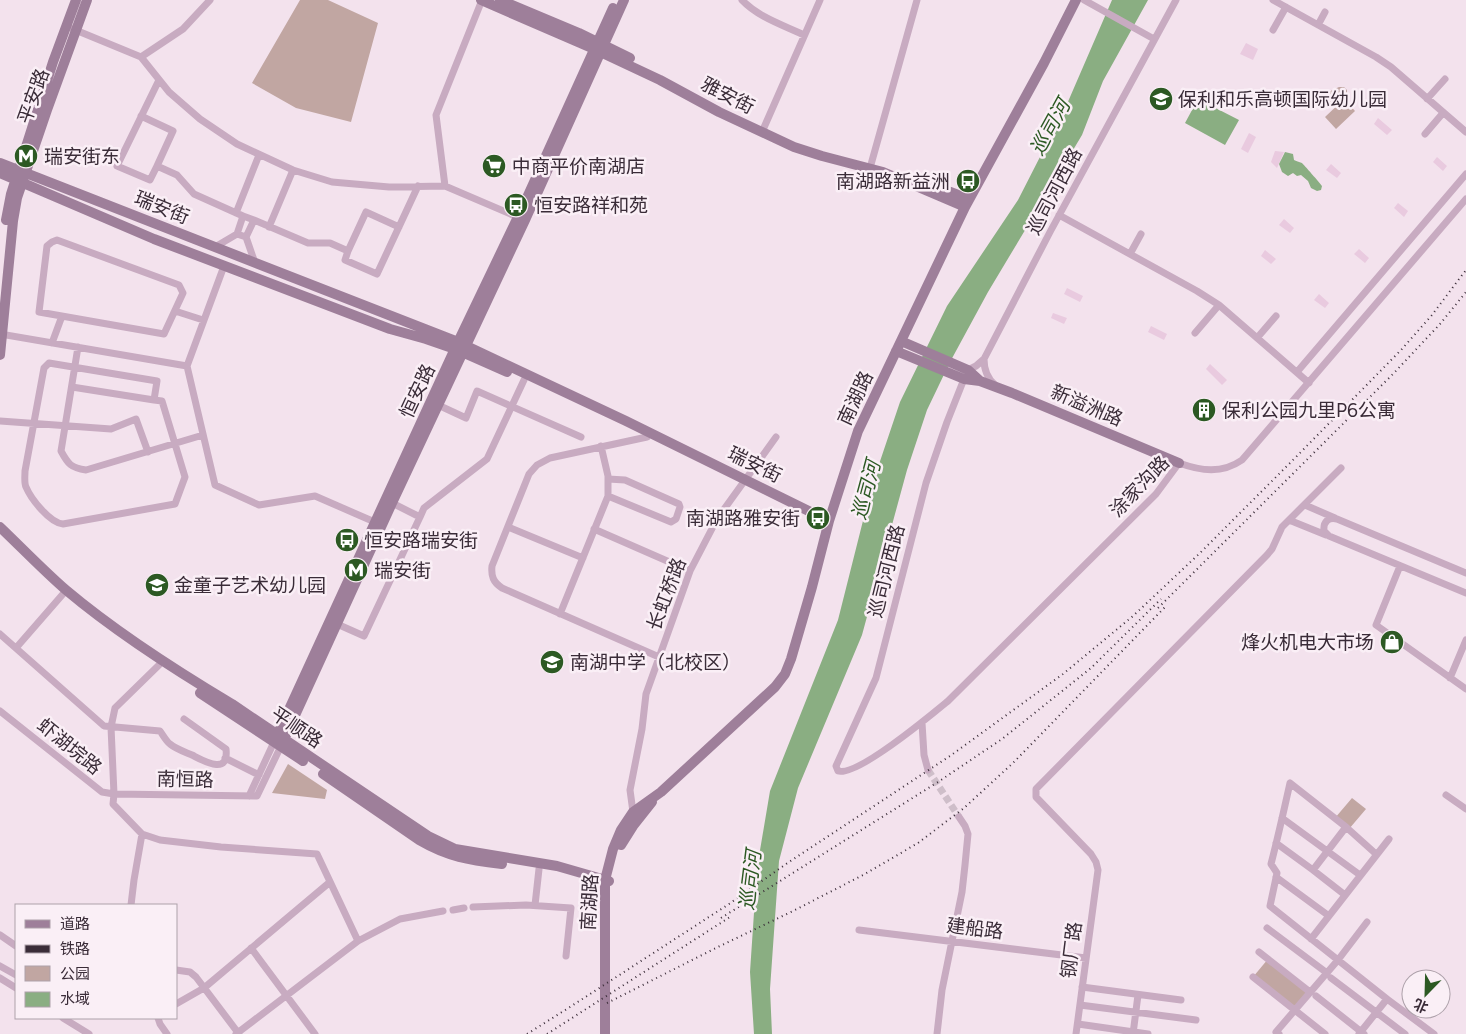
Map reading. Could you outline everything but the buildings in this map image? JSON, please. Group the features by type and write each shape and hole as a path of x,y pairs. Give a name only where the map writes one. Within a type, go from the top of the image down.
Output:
{"main road":[{"name":"平安路","path":"0,293 7,212 71,28 76,0"},
{"name":"平安路","path":"71,28 87,0"},
{"name":"雅安街","path":"482,0 599,47"},
{"name":"雅安街","path":"500,0 599,47 719,112 763,129 807,152 870,165 932,192 967,203"},
{"name":"恒安路","path":"599,47 616,0"},
{"name":"恒安路","path":"279,741 460,347 522,218 599,47 624,0"},
{"name":"南湖路","path":"605,1034 607,883 613,849 621,830 633,812 661,792 768,693 785,674 801,627 829,523 855,440 967,203 1044,64 1076,0"},
{"name":"瑞安街","path":"0,163 20,176 154,239 390,329 460,347 524,380 744,481"},
{"name":"瑞安街","path":"0,173 20,176 215,247 460,347 626,421 829,523"},
{"name":"平安路","path":"0,355 13,220 20,176"},
{"name":"新溢洲路","path":"898,346 1179,463"},
{"name":"恒安路","path":"279,741 337,624 379,524 392,503 438,405 460,347"},
{"name":"平顺路","path":"0,527 60,584 99,616 232,704 279,741 420,840 444,853 464,859 570,874 607,883"},
{"name":"平顺路","path":"0,536 63,594 159,665 428,836 450,848 557,866 607,883"},
{"name":"南湖路","path":"610,1034 607,883 622,843 633,826 661,792"}],"street":[{"path":"141,57 183,29 210,0"},
{"path":"445,186 436,115 482,0"},
{"path":"742,0 748,7 762,15 804,35"},
{"path":"763,129 820,0"},
{"path":"870,165 917,0"},
{"name":"巡司河西路","path":"984,359 1059,215 1176,0"},
{"path":"1273,0 1391,67 1466,132"},
{"path":"1086,1 1154,39"},
{"path":"1273,30 1286,7"},
{"path":"1318,25 1326,12"},
{"path":"71,28 141,57 169,92 200,118 237,144 293,170 332,182 388,187 445,186 522,218"},
{"path":"1427,99 1445,79"},
{"path":"141,116 173,131 150,180 117,166 141,116 159,80"},
{"path":"1425,134 1443,113"},
{"path":"237,234 240,215 259,155"},
{"path":"156,166 177,175 194,194 240,215 308,243 330,243 348,251"},
{"path":"269,227 293,170"},
{"path":"1297,372 1466,174"},
{"path":"399,227 366,212 348,251 346,260 377,274 399,227 418,186"},
{"name":"涂家沟路","path":"836,769 844,772 854,768 922,723 948,701 1156,494 1179,463 1212,470 1228,468 1242,460 1466,199"},
{"path":"1059,215 1220,305 1309,383"},
{"path":"254,220 246,237 255,263"},
{"path":"215,247 237,234 246,237"},
{"path":"1130,254 1141,234"},
{"path":"57,240 180,285 183,293 175,310 164,334 39,312 47,246 57,240"},
{"path":"224,266 186,366 215,485 259,505 315,496 379,524"},
{"path":"1195,333 1220,305"},
{"path":"175,310 203,320"},
{"path":"52,343 62,316"},
{"path":"1257,338 1276,316"},
{"path":"1,334 186,366"},
{"path":"78,347 61,451 66,461 76,469 86,470 204,435"},
{"path":"966,375 984,359"},
{"path":"984,359 987,376 998,387"},
{"path":"72,386 154,400 162,401 185,478 175,504 58,524 43,512 26,487 24,471 44,368 49,363 157,381 154,400"},
{"name":"巡司河西路","path":"836,769 876,678 926,483 966,375"},
{"path":"337,624 364,636 424,508 487,459 524,380"},
{"path":"438,405 466,418 477,391 581,437"},
{"path":"0,421 111,429 136,419 148,452"},
{"path":"648,437 550,458 538,465 529,474 492,566 491,575 495,583 502,588 659,657"},
{"name":"长虹桥路","path":"633,812 630,790 642,729 646,694 690,571 717,519 776,437"},
{"path":"560,614 608,496 608,480 601,446"},
{"path":"1341,468 1289,520 1466,593"},
{"path":"608,480 625,480 679,504 680,507 676,519 671,522 608,496"},
{"path":"392,503 420,517"},
{"path":"1304,505 1466,573"},
{"path":"1329,536 1324,531 1323,526 1325,522 1332,518 1337,519"},
{"name":"钢厂路","path":"1076,1034 1098,870 1091,854 1036,797 1036,789 1267,555 1272,549 1282,527 1289,520"},
{"path":"508,527 583,558"},
{"path":"594,529 690,571"},
{"path":"1400,566 1376,626 1466,689"},
{"path":"16,648 63,594"},
{"path":"0,634 104,726 160,731 168,743 211,765 219,765 225,758 226,749 184,719"},
{"path":"1450,678 1466,640"},
{"path":"114,794 111,727 115,708 159,665"},
{"name":"虾湖垸路","path":"0,711 102,792 114,794 114,804 142,834"},
{"path":"922,723 924,755 928,770"},
{"name":"恒安路","path":"253,796 259,774 279,741"},
{"name":"恒安路","path":"253,796 279,741"},
{"path":"225,758 259,774"},
{"path":"1376,854 1346,827 1290,784 1271,864 1276,872 1276,877 1270,906 1434,1034"},
{"name":"南恒路","path":"114,794 253,796"},
{"path":"1446,794 1466,810"},
{"path":"937,1034 942,990 962,892 968,834 959,817"},
{"path":"1282,818 1360,876"},
{"path":"1313,870 1346,827"},
{"path":"131,904 142,834 160,840 317,854 358,941"},
{"path":"1311,939 1389,838"},
{"path":"1276,843 1345,895"},
{"path":"535,905 539,869"},
{"path":"1276,877 1329,916"},
{"path":"178,1003 204,988 330,882"},
{"path":"473,907 535,905 571,908 566,956"},
{"path":"453,910 464,908"},
{"path":"178,970 190,972 196,977 238,1034 358,941 400,919 443,911"},
{"path":"1279,1034 1276,1032 1294,1010 1313,994 1329,976 1338,960 1367,922"},
{"path":"1267,928 1405,1034"},
{"name":"建船路","path":"859,930 1086,958"},
{"path":"0,935 15,945"},
{"path":"251,948 315,1034"},
{"path":"1259,952 1361,1033 1387,999"},
{"path":"0,966 15,974"},
{"path":"1253,977 1325,1034"},
{"path":"0,978 15,987"},
{"path":"1082,987 1181,1000"},
{"path":"1133,1033 1138,995"},
{"path":"1080,1005 1196,1020"},
{"path":"65,1019 89,1034"},
{"path":"158,1019 168,1034"},
{"path":"1078,1024 1148,1034"}],"green space":[{"path":"300,0 328,0 378,23 351,122 296,108 252,83"},
{"path":"1339,87 1344,87 1347,90 1347,94 1333,107 1322,95"},
{"path":"1344,99 1355,111 1336,129 1325,117"},
{"path":"288,764 327,790 325,799 272,793"},
{"path":"1352,798 1366,809 1349,829 1335,818"},
{"path":"1268,959 1310,992 1294,1010 1253,977"}],"shaded area":[{"path":"1246,43 1258,49 1253,60 1240,54"},
{"path":"1378,118 1392,130 1387,135 1374,124"},
{"path":"1249,133 1256,137 1248,153 1241,149"},
{"path":"1275,151 1284,152 1277,168 1271,162"},
{"path":"1437,157 1447,166 1443,171 1433,162"},
{"path":"1331,164 1341,173 1337,178 1326,170"},
{"path":"1398,203 1408,211 1404,217 1394,208"},
{"path":"1284,219 1294,228 1290,233 1279,225"},
{"path":"1359,249 1369,258 1365,263 1354,254"},
{"path":"1265,250 1276,259 1271,264 1261,256"},
{"path":"1067,288 1083,296 1080,302 1064,294"},
{"path":"1319,294 1329,303 1325,308 1314,300"},
{"path":"1053,313 1067,318 1064,324 1051,318"},
{"path":"1151,326 1167,334 1164,340 1148,332"},
{"path":"1210,364 1227,380 1222,385 1206,369"}],"water":[{"path":"1112,0 1148,0 1103,81 1082,135 988,292 950,362 927,410 907,470 862,635 798,788 779,861 770,989 772,1034 754,1034 750,972 757,868 770,791 838,620 872,485 900,402 947,306 1018,200 1067,104"},
{"path":"1198,99 1239,120 1225,145 1185,123"},
{"path":"1285,152 1293,154 1294,160 1302,163 1322,186 1321,190 1317,191 1311,188 1308,181 1301,175 1297,176 1293,173 1288,176 1282,172 1279,164"}],"tunnel":[{"path":"928,770 959,817"}],"railway":[{"path":"527,1034 729,904 789,862 950,756 1063,674 1133,616 1200,553 1296,457 1401,350 1432,315 1466,270"},
{"path":"1158,608 1393,374 1440,324 1466,292"},
{"path":"721,918 938,782 1002,739 1091,668 1161,599"},
{"path":"607,1003 865,874 918,843 964,808 1013,763 1167,605"},
{"path":"547,1034 730,917"}],"place":[{"name":"保利和乐高顿国际幼儿园","path":"1161,99"},
{"name":"瑞安街东","path":"26,156"},
{"name":"中商平价南湖店","path":"494,166"},
{"name":"南湖路新益洲","path":"968,181"},
{"name":"恒安路祥和苑","path":"516,205"},
{"name":"保利公园九里P6公寓","path":"1204,410"},
{"name":"南湖路雅安街","path":"818,518"},
{"name":"恒安路瑞安街","path":"347,540"},
{"name":"瑞安街","path":"356,570"},
{"name":"金童子艺术幼儿园","path":"157,585"},
{"name":"烽火机电大市场","path":"1392,642"},
{"name":"南湖中学（北校区）","path":"552,662"}],"water label":[{"name":"巡司河","path":"1050,127"},
{"name":"巡司河","path":"866,490"},
{"name":"巡司河","path":"750,880"}]}
